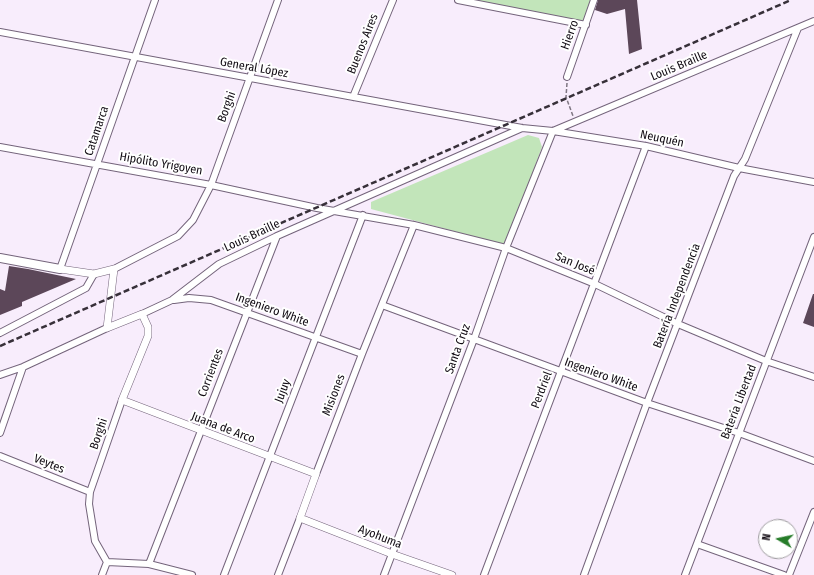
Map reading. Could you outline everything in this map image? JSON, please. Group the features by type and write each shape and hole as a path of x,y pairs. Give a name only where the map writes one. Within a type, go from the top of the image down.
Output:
{"main road":[{"path":"0,258 60,269"}],"street":[{"name":"Catamarca","path":"60,269 155,0"},
{"name":"Borghi","path":"114,269 178,236 193,220 212,185 278,0"},
{"name":"Buenos Aires","path":"353,97 393,0"},
{"path":"458,0 586,24"},
{"name":"Hierro","path":"567,77 594,0"},
{"name":"Louis Braille","path":"553,131 814,21"},
{"name":"Batería Independencia","path":"584,575 647,403 734,176 745,160 798,28"},
{"name":"General López","path":"0,32 504,124"},
{"name":"Neuquén","path":"504,124 646,146 739,168 814,182"},
{"name":"Louis Braille","path":"0,375 4,375 23,367 172,300 219,264 277,236 522,128"},
{"name":"Santa Cruz","path":"384,575 474,339 506,248 553,131"},
{"name":"Perdriel","path":"484,575 646,146"},
{"name":"Hipólito Yrigoyen","path":"0,147 212,185 316,208"},
{"name":"San José","path":"316,208 414,225 506,248 595,284 678,324 766,361 814,377"},
{"name":"Jujuy","path":"224,575 363,215"},
{"name":"Misiones","path":"278,575 362,354 414,225"},
{"name":"Corrientes","path":"149,564 277,236"},
{"name":"Batería Libertad","path":"685,575 814,237"},
{"path":"60,269 94,274 114,269 107,328"},
{"path":"0,333 86,288 94,274"},
{"name":"Ingeniero White","path":"172,300 189,298 211,300 362,354"},
{"name":"Ingeniero White","path":"382,306 647,403 739,433 814,461"},
{"name":"Borghi","path":"107,562 95,541 89,504 90,492 122,400 148,336 148,327 142,314"},
{"path":"0,433 23,367"},
{"name":"Juana de Arco","path":"122,400 200,432 316,474"},
{"name":"Veytes","path":"0,456 90,492"},
{"path":"789,575 814,512"},
{"name":"Ayohuma","path":"300,518 392,554 452,575"},
{"path":"697,544 784,575"},
{"path":"102,575 107,562 149,564 180,574 192,575"}],"path":[{"path":"567,77 566,98 575,122"}],"green space":[{"path":"458,0 594,0 586,25"},
{"path":"528,135 539,138 542,147 506,245 371,209 371,202"}],"building":[{"path":"598,0 637,0 642,49 629,54 625,9 607,14 595,10"},
{"path":"9,266 76,279 22,302 22,306 0,315 0,289 5,291"},
{"path":"814,294 814,327 803,323"}],"railway":[{"path":"0,346 791,0"}]}
